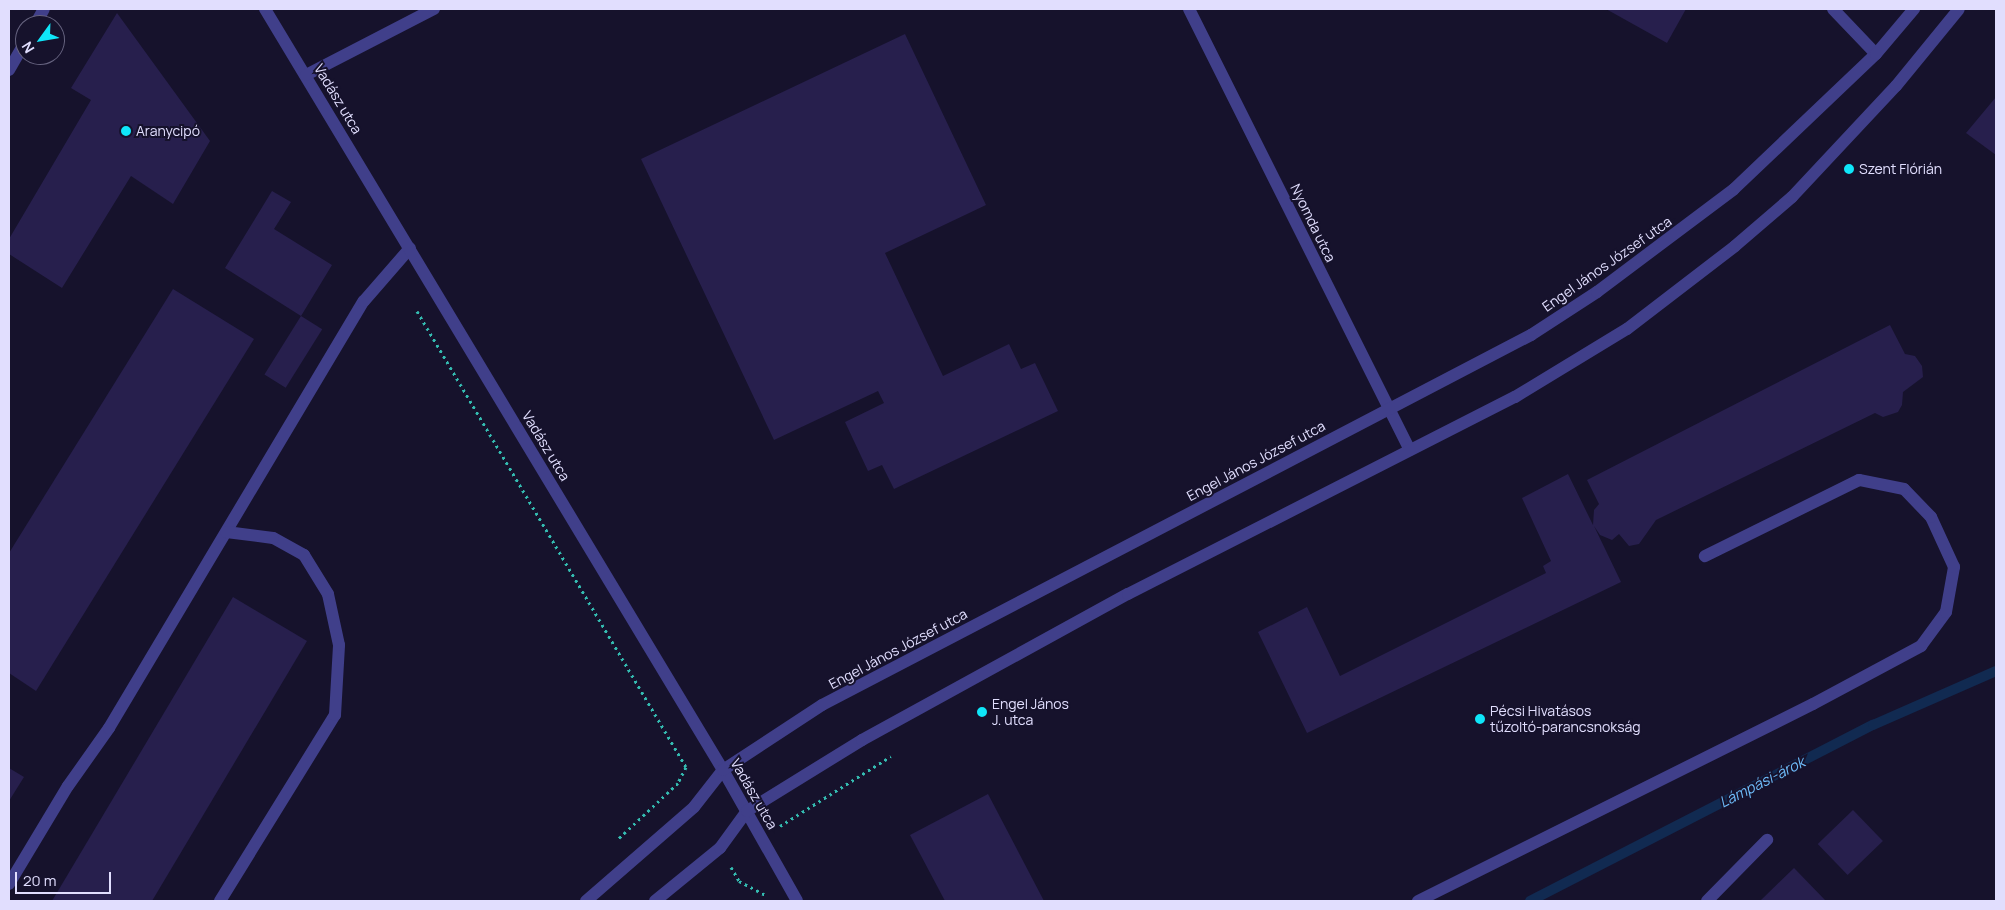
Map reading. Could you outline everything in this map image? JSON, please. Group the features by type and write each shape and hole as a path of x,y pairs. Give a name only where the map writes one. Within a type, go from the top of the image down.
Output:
{"street":[{"name":"Vadász utca","path":"266,9 723,770 797,901"},
{"path":"306,75 434,9"},
{"name":"Nyomda utca","path":"1189,9 1410,450"},
{"path":"1833,9 1876,54"},
{"name":"Engel János József utca","path":"586,901 694,807 723,770 822,705 1531,334 1669,240 1791,137 1876,54 1914,9"},
{"path":"655,901 720,848 746,812 862,740 973,677 1577,362 1634,324 1728,252 1792,197 1896,86 1959,9"},
{"path":"9,884 68,786 109,728 364,301 410,248"},
{"path":"1418,901 1813,704 1921,646 1946,612 1954,567 1931,516 1904,490 1859,480 1705,556"},
{"path":"220,901 335,715 339,645 328,594 304,555 273,538 226,532"},
{"path":"1707,901 1767,840"}],"path":[{"path":"412,302 686,767 678,783 615,842"},
{"path":"783,835 778,827 891,756"}],"building":[{"path":"1606,9 1686,9 1667,43"},
{"path":"117,13 210,141 173,204 131,176 62,288 9,254 9,239 91,100 71,88"},
{"path":"905,34 986,205 885,253 943,376 1009,344 1021,369 1035,363 1058,411 894,489 882,465 868,471 845,422 884,403 878,391 774,440 641,159"},
{"path":"1996,97 1996,155 1966,133"},
{"path":"272,191 291,202 274,229 332,265 301,316 225,268"},
{"path":"173,289 254,339 36,691 9,673 9,553"},
{"path":"301,316 322,329 286,388 264,375"},
{"path":"1890,325 1905,354 1915,356 1922,366 1923,377 1903,392 1902,405 1898,412 1883,417 1875,413 1656,520 1639,544 1629,546 1619,534 1612,540 1600,535 1594,526 1621,582 1307,733 1258,632 1307,607 1340,676 1546,573 1543,566 1551,561 1522,498 1568,474 1593,525 1594,510 1599,504 1587,480"},
{"path":"233,597 307,641 152,901 52,901"},
{"path":"9,768 24,777 9,801"},
{"path":"988,794 1044,901 945,901 910,835"},
{"path":"1853,810 1883,841 1848,875 1818,844"},
{"path":"1794,868 1826,901 1760,901"}],"waterway":[{"name":"Lámpási-árok","path":"1530,901 1873,725 1996,671"}],"place":[{"name":"Aranycipó","path":"126,131"},
{"name":"Szent Flórián","path":"1849,169"},
{"name":"Engel János J. utca","path":"982,712"},
{"name":"Pécsi Hivatásos tűzoltó-parancsnokság","path":"1480,719"}]}
